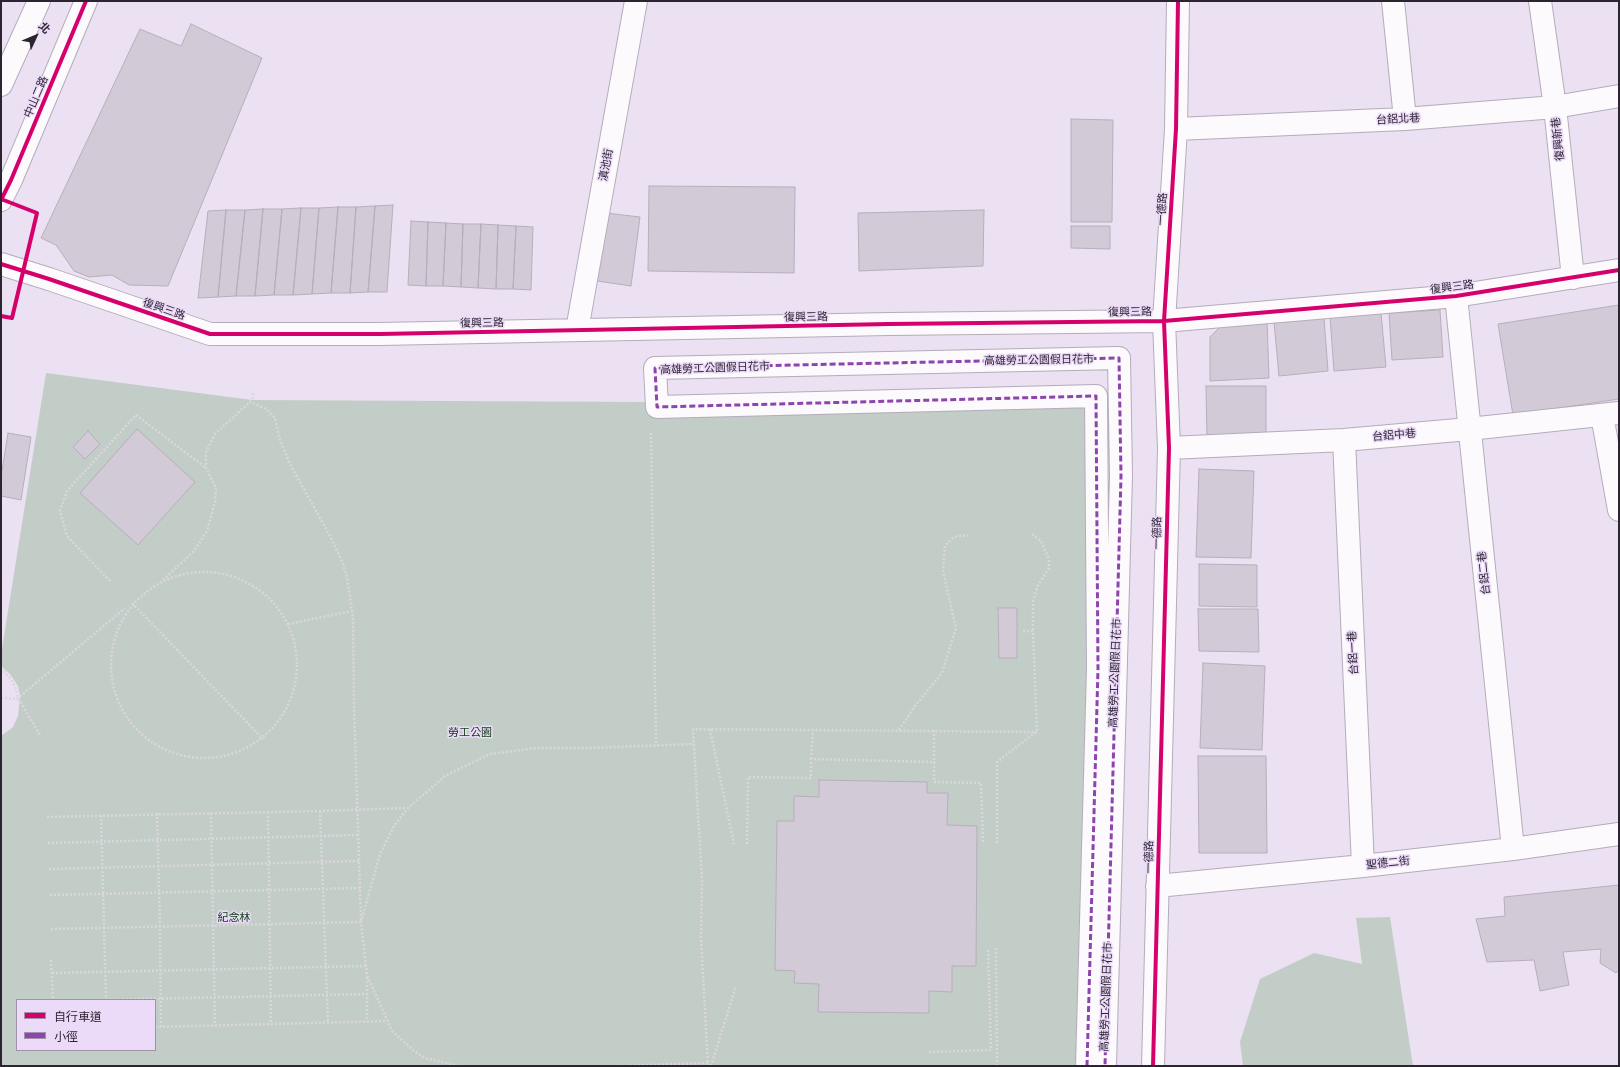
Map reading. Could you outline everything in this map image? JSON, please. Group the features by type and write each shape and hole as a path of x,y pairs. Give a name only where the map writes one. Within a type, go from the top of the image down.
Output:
{"street":[{"path":"1,85 39,1"},
{"name":"中山二路","path":"1,200 12,180 86,1"},
{"name":"滇池街","path":"577,330 636,1"},
{"name":"一德路","path":"1153,1066 1169,448 1164,321 1176,128 1178,1"},
{"path":"1393,1 1405,119"},
{"name":"復興新巷","path":"1540,1 1555,107 1573,278"},
{"name":"台鋁北巷","path":"1176,128 1405,119 1555,107 1619,96"},
{"name":"復興三路","path":"1,264 210,334 380,334 1164,321 1456,296 1619,270"},
{"name":"台鋁二巷","path":"1456,296 1512,849"},
{"name":"高雄勞工公園假日花市","path":"1087,1066 1098,668 1096,396 657,407 656,368 1119,358 1121,476 1104,1066"},
{"path":"1610,414 1619,510"},
{"name":"台鋁中巷","path":"1169,448 1344,440 1469,429 1610,414"},
{"name":"台鋁一巷","path":"1344,440 1363,866"},
{"name":"聖德二街","path":"1157,886 1363,866 1512,849 1619,834"}],"path":[{"path":"206,468 206,452 215,434 252,400 254,392"},
{"path":"250,402 266,409 276,418 280,440 292,468 330,536 342,560 347,577 352,611 361,922 367,975 368,1022"},
{"path":"110,581 67,536 60,512 67,491 136,415 206,468 216,488 215,502 207,531 194,551 161,582 132,603 122,620 115,638 111,656 112,675 116,694 130,720 151,741 178,754 208,758 236,752 263,739 280,720 291,698 297,673 296,648 288,624 274,604 255,587 233,576 209,572 184,573 161,582"},
{"path":"650,426 656,746"},
{"path":"1032,534 1041,541 1049,559 1049,568 1038,585 1033,602 1037,732"},
{"path":"899,730 915,706 942,673 956,628 943,571 945,546 954,537 968,535"},
{"path":"132,603 263,739"},
{"path":"1,698 18,698 125,608"},
{"path":"288,624 352,611"},
{"path":"1023,631 1033,631"},
{"path":"1,668 11,679 16,689 18,698 40,735"},
{"path":"709,1065 701,938 702,880 693,729 1037,732"},
{"path":"710,729 734,844"},
{"path":"747,844 748,777 811,778 813,730"},
{"path":"934,730 934,782 981,783 983,843"},
{"path":"997,843 996,762 1037,732"},
{"path":"361,922 380,854 394,826 408,808 445,776 490,754 536,748 587,748 694,744"},
{"path":"811,759 935,762"},
{"path":"47,817 408,808"},
{"path":"320,811 328,1023"},
{"path":"268,812 271,1025"},
{"path":"211,813 215,1026"},
{"path":"157,814 161,1027"},
{"path":"101,815 106,999"},
{"path":"48,843 102,840 358,836"},
{"path":"48,868 359,861"},
{"path":"50,895 360,888"},
{"path":"51,929 361,922"},
{"path":"929,1052 991,1050 988,948"},
{"path":"996,948 997,1066"},
{"path":"51,960 53,999"},
{"path":"52,973 366,966"},
{"path":"367,975 392,1031 413,1050 425,1058 459,1066"},
{"path":"709,1065 736,986"},
{"path":"133,999 367,994"},
{"path":"156,1027 388,1021"},
{"path":"618,1066 709,1065"}],"green space":[{"name":"勞工公園","path":"46,373 252,400 650,402 1107,394 1083,1066 1,1066 1,736 13,727 18,716 20,696 18,686 10,674 1,666 1,655"},
{"path":"1390,917 1413,1066 1243,1066 1240,1042 1260,979 1314,953 1362,964 1356,918"}],"building":[{"path":"191,24 262,58 168,286 129,285 112,275 89,277 74,271 56,245 41,238 140,29 181,46"},
{"path":"1071,119 1113,120 1112,222 1071,222"},
{"path":"649,186 795,187 794,273 648,271"},
{"path":"393,205 387,292 368,292 375,206"},
{"path":"375,206 368,292 350,293 356,207"},
{"path":"338,207 356,207 350,293 331,293"},
{"path":"338,207 331,293 312,294 319,208"},
{"path":"301,208 319,208 312,294 293,295"},
{"path":"301,208 293,295 274,295 282,209"},
{"path":"263,209 282,209 274,295 255,296"},
{"path":"263,209 255,296 236,296 245,210"},
{"path":"226,210 245,210 236,296 218,297"},
{"path":"226,210 218,297 198,298 208,211"},
{"path":"984,210 983,266 859,271 858,213"},
{"path":"606,213 640,217 631,286 597,281"},
{"path":"411,221 428,222 426,286 408,285"},
{"path":"428,222 446,223 443,286 426,286"},
{"path":"446,223 463,224 461,287 443,286"},
{"path":"463,224 481,224 478,288 461,287"},
{"path":"481,224 498,225 496,289 478,288"},
{"path":"498,225 516,226 513,289 496,289"},
{"path":"516,226 533,227 531,290 513,289"},
{"path":"1071,226 1110,226 1110,249 1071,248"},
{"path":"1619,305 1619,399 1513,415 1498,324"},
{"path":"1440,310 1443,357 1392,360 1389,313"},
{"path":"1381,313 1386,367 1334,371 1330,317"},
{"path":"1324,318 1328,371 1279,376 1274,322"},
{"path":"1267,320 1269,378 1210,381 1210,337 1225,322"},
{"path":"1206,386 1266,386 1266,439 1207,439"},
{"path":"137,429 195,482 138,545 80,493"},
{"path":"88,431 100,444 85,459 73,447"},
{"path":"8,433 31,437 21,500 1,496 1,477"},
{"path":"1199,469 1254,471 1251,558 1196,557"},
{"path":"1199,564 1257,565 1257,607 1199,606"},
{"path":"998,608 1017,608 1017,658 999,658"},
{"path":"1198,609 1258,609 1259,652 1199,651"},
{"path":"1203,663 1265,666 1262,750 1200,748"},
{"path":"1198,756 1266,756 1267,853 1199,853"},
{"path":"819,780 927,782 927,793 948,793 947,825 977,826 976,966 952,966 952,992 929,991 929,1013 818,1012 819,984 794,983 795,971 775,970 777,821 794,821 794,796 819,797"},
{"path":"1619,885 1619,970 1616,973 1600,963 1601,949 1563,952 1569,985 1540,991 1534,960 1487,962 1476,919 1505,916 1504,897"}],"marked path":[{"path":"1087,1066 1098,669 1096,396 657,407 655,368 1119,358 1121,476 1105,1066"}],"cycle path":[{"path":"1,200 11,180 86,1"},
{"path":"1153,1066 1169,448 1164,321 1176,129 1178,1"},
{"path":"1,199 37,213 12,318 1,316"},
{"path":"1,264 210,334 380,334 889,324 1164,321 1456,296 1619,270"}],"park label":[{"name":"紀念林","path":"234,918"}]}
